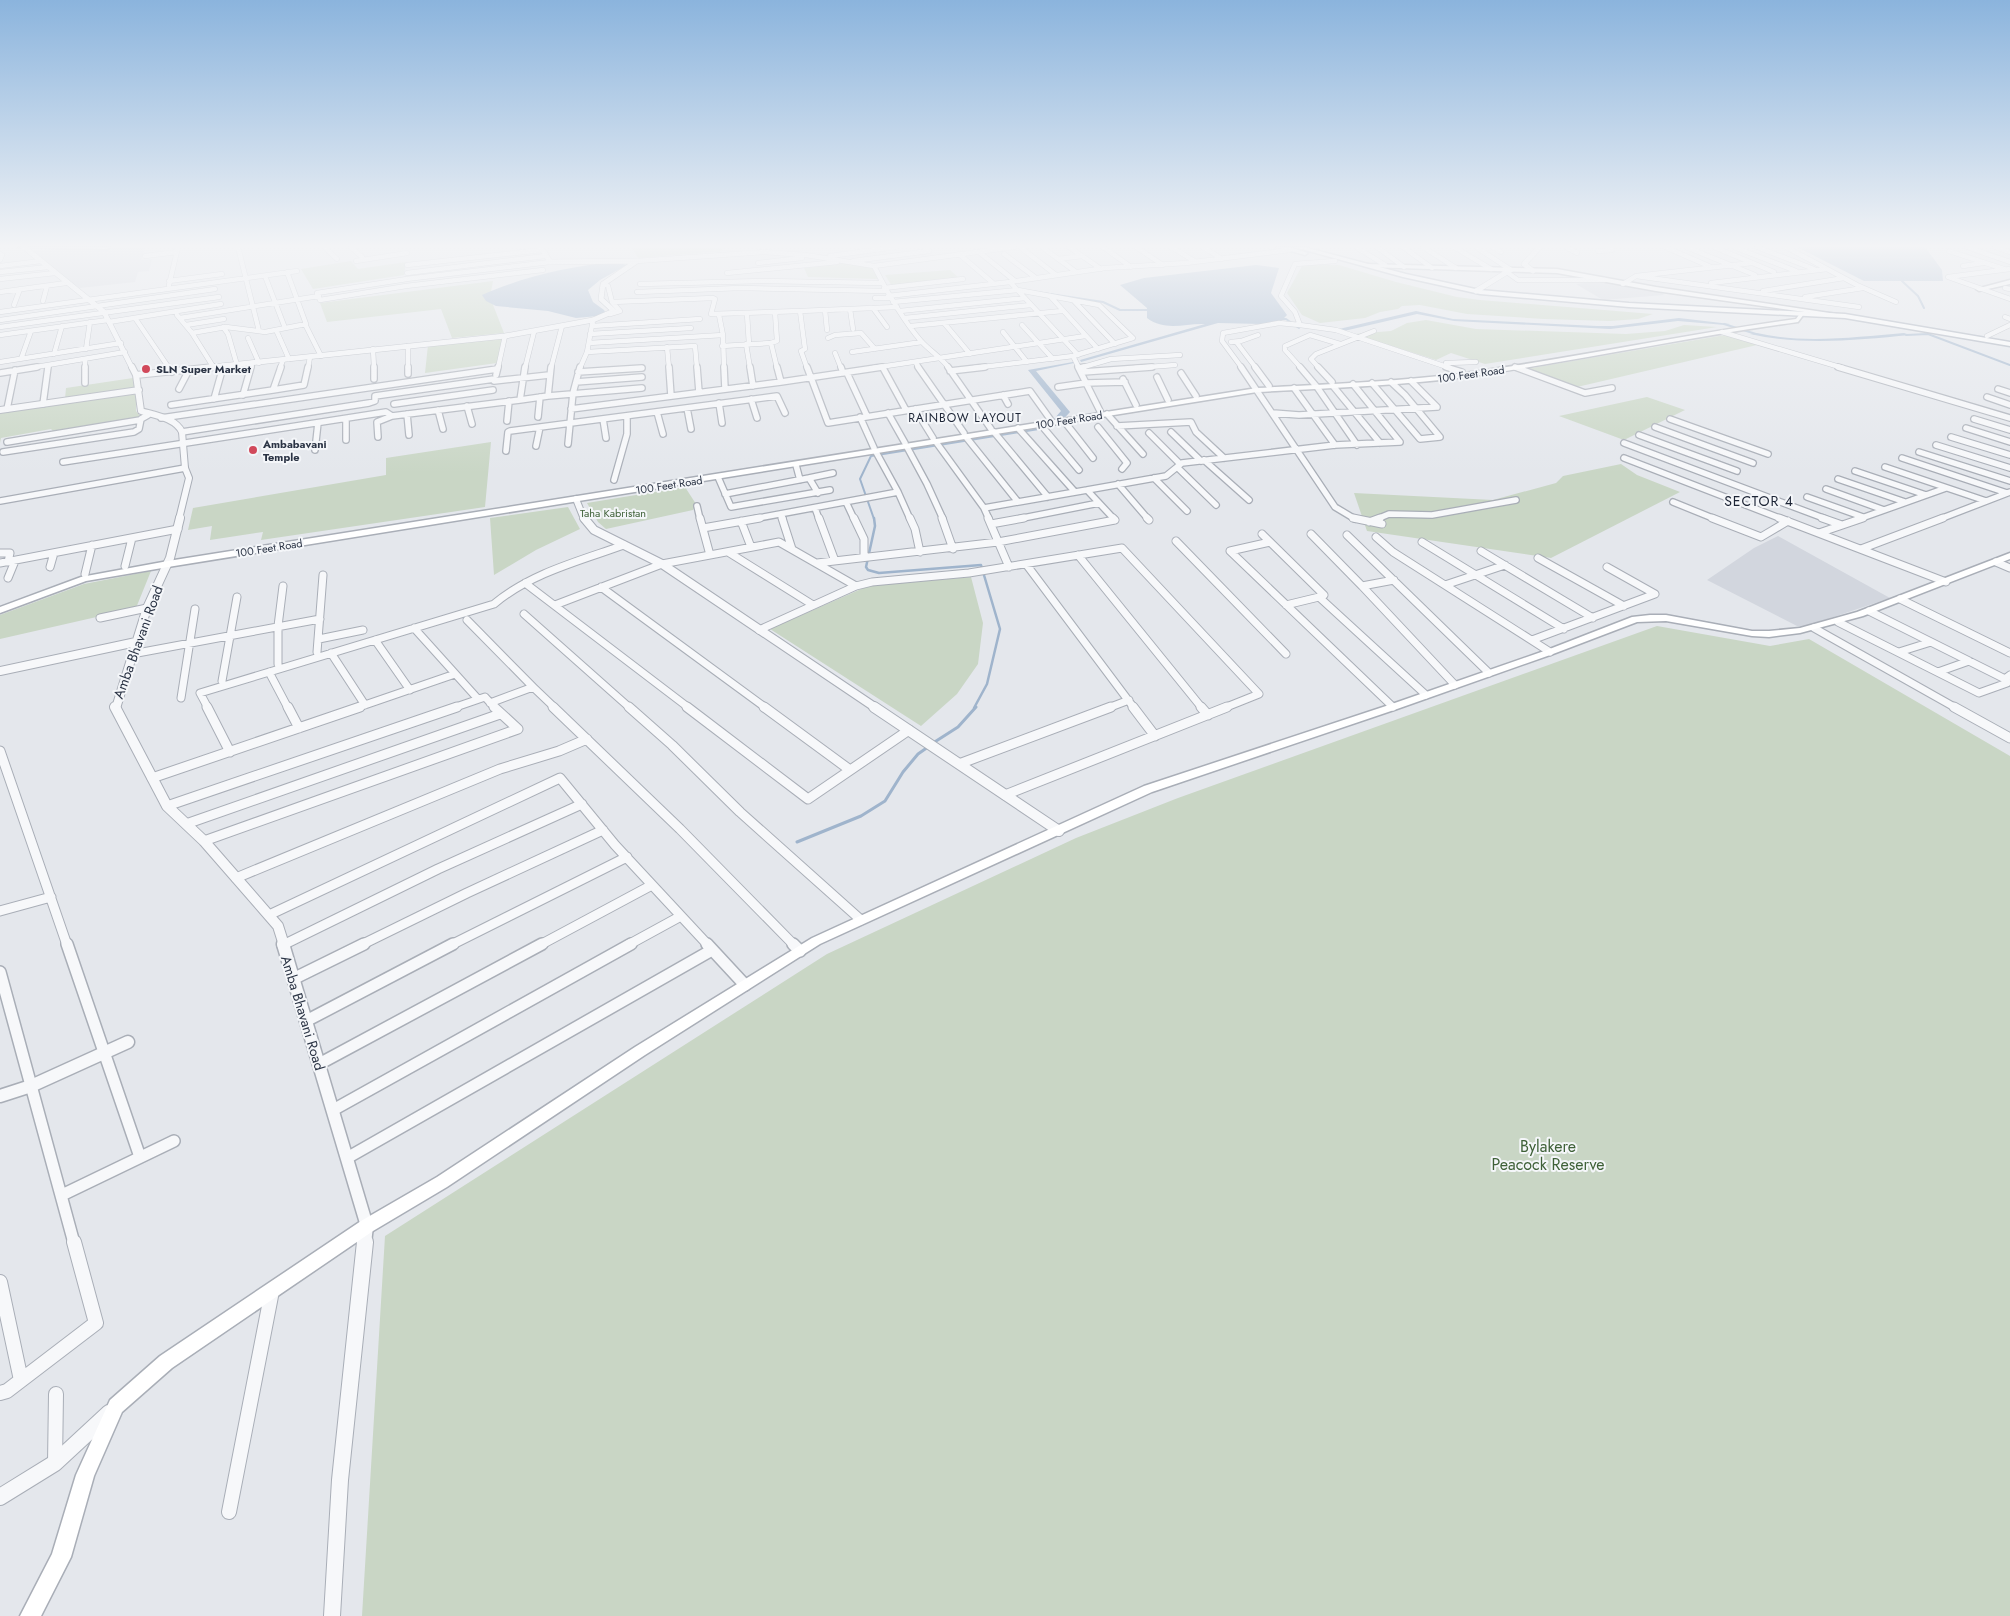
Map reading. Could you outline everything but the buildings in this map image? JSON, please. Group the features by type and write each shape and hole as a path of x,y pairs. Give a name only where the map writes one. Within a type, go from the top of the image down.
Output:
{"main road":[{"path":"1722,332 1781,322"},
{"path":"1884,322 2010,344"},
{"name":"100 Feet Road","path":"0,610 84,579 169,561 1018,428 1050,419 1079,417 1269,386 1332,384 1462,372 1714,330 1722,332"},
{"name":"100 Feet Road","path":"1332,384 1411,381 1514,367 1722,332"},
{"path":"1966,336 1987,336 2010,340"},
{"name":"100 Feet Road","path":"1104,413 1136,405 1256,388 1294,388 1316,385"},
{"name":"100 Feet Road","path":"993,431 1064,421 1079,417"},
{"name":"100 Feet Road","path":"0,604 85,574 125,566 169,561 796,465 875,450"},
{"path":"30,1616 61,1557 85,1475 116,1406 166,1362 367,1226 442,1182 632,1056 816,941 1148,789 1550,652 1635,619 1647,617 1667,618 1746,634 1795,632 1838,622 2010,556"}],"street":[{"path":"0,327 31,322"},
{"path":"0,335 87,322"},
{"path":"86,349 90,322"},
{"path":"3,452 134,432 139,429 144,418 141,411 140,390 136,375 121,343 108,322"},
{"path":"138,322 172,372"},
{"path":"183,322 192,332 214,368"},
{"path":"186,326 205,322"},
{"path":"224,322 237,365"},
{"path":"256,322 259,331"},
{"path":"283,322 285,328"},
{"path":"136,375 505,336 562,326 592,323 647,322"},
{"path":"720,322 725,389"},
{"path":"747,322 747,344 753,386"},
{"path":"722,346 778,341 776,322"},
{"path":"802,322 805,349 801,351 828,423 1030,391 1050,419"},
{"path":"827,322 828,330"},
{"path":"852,322 853,329"},
{"path":"884,322 887,327"},
{"path":"908,322 922,342 942,359 993,431 1048,497"},
{"path":"911,326 950,322"},
{"path":"1048,322 1077,362 1104,413 1143,454"},
{"path":"1073,322 1098,349"},
{"path":"1094,322 1115,344"},
{"path":"1077,362 1098,349 1133,338 1117,322"},
{"path":"568,444 573,393 578,372 587,352 592,323"},
{"path":"944,323 975,368"},
{"path":"1382,524 1355,519 1339,510 1221,336 1229,331 1279,323 1336,330 1462,372"},
{"path":"192,332 224,327 259,331 305,324 321,356"},
{"path":"1022,325 1053,359"},
{"path":"1987,336 2010,325"},
{"path":"54,354 62,326"},
{"path":"548,396 549,375 562,326"},
{"path":"590,334 691,328"},
{"path":"21,359 31,331"},
{"path":"1374,331 1316,354 1311,359 1380,443"},
{"path":"273,390 286,359 277,332"},
{"path":"520,400 522,378 534,332"},
{"path":"1003,332 1027,362"},
{"path":"1722,332 2010,418"},
{"path":"828,338 836,335 861,333 875,349"},
{"path":"589,343 722,335"},
{"path":"1224,343 1241,341 1258,335"},
{"path":"1340,344 1310,335 1285,346 1285,350 1316,385 1357,445"},
{"path":"493,402 494,380 505,336"},
{"path":"571,409 883,368 1085,336"},
{"path":"248,338 259,363"},
{"path":"852,352 922,342"},
{"path":"0,362 121,343"},
{"path":"771,343 781,382"},
{"path":"1236,343 1269,386"},
{"path":"408,346 408,374"},
{"path":"587,352 695,346 699,392"},
{"path":"667,347 671,396"},
{"path":"373,349 374,379"},
{"path":"643,400 642,368 645,349"},
{"path":"989,351 1000,365"},
{"path":"0,373 125,352"},
{"path":"835,353 867,416"},
{"path":"1077,362 1180,355"},
{"path":"171,406 304,385 310,357"},
{"path":"85,359 85,383"},
{"path":"950,371 1053,359 1077,362 1175,365"},
{"path":"1438,364 1476,362"},
{"path":"916,363 965,435 1018,502"},
{"path":"243,395 252,364"},
{"path":"43,404 48,365"},
{"path":"214,399 223,367"},
{"path":"1514,367 1585,393 1612,388"},
{"path":"578,372 642,368"},
{"path":"883,368 906,410"},
{"path":"7,442 144,418 161,418 497,369"},
{"path":"15,370 3,409 140,390"},
{"path":"180,389 189,370"},
{"path":"1181,373 1196,396"},
{"path":"161,418 174,422 182,432 272,413 372,402 375,401 375,396 494,380 549,375"},
{"path":"576,382 642,377"},
{"path":"1157,377 1168,400"},
{"path":"1058,387 1086,382 1124,380 1136,405"},
{"path":"1273,413 1313,414 1437,407 1411,381"},
{"path":"1372,383 1420,439 1440,438 1405,395 1391,382"},
{"path":"984,508 1166,476 1178,466 1202,461 1335,445 1400,442 1353,384"},
{"path":"378,437 377,422 392,416 573,393 642,388"},
{"path":"1294,388 1335,445"},
{"path":"1998,389 2010,393"},
{"path":"394,404 493,390"},
{"path":"1003,395 1008,404"},
{"path":"506,451 508,432 569,423 779,396 785,413"},
{"path":"538,417 540,397"},
{"path":"1987,397 2010,405"},
{"path":"751,399 757,418"},
{"path":"507,421 509,401"},
{"path":"269,402 272,413"},
{"path":"719,403 722,423"},
{"path":"468,406 472,424"},
{"path":"687,408 691,429"},
{"path":"915,408 934,440 984,508 1009,567"},
{"path":"438,410 443,429"},
{"path":"63,462 386,412 392,416"},
{"path":"657,412 663,434"},
{"path":"888,412 941,510 953,549"},
{"path":"406,414 409,435"},
{"path":"614,480 627,434 627,416"},
{"path":"860,417 915,529 920,552"},
{"path":"346,419 346,440"},
{"path":"602,419 606,438"},
{"path":"1670,419 1768,454"},
{"path":"1974,419 2010,430"},
{"path":"1064,421 1094,458"},
{"path":"1117,426 1191,422 1196,432 1224,458"},
{"path":"315,450 318,423"},
{"path":"1040,423 1079,470"},
{"path":"536,446 540,427"},
{"path":"1098,427 1127,463 1122,470"},
{"path":"1655,427 1752,462"},
{"path":"1018,428 1075,492"},
{"path":"1966,428 2010,442"},
{"name":"Amba Bhavani Road","path":"182,432 185,468 189,478 178,529 169,561 148,608 115,707 167,806 204,841 278,926 367,1226"},
{"path":"1171,432 1249,500"},
{"path":"1149,433 1216,505"},
{"path":"1639,435 1737,471"},
{"path":"1950,437 2010,456"},
{"path":"1624,443 1842,525"},
{"path":"1936,445 2010,468"},
{"path":"1919,452 2010,481"},
{"path":"1624,458 1946,582"},
{"path":"1902,458 2008,492"},
{"path":"796,465 800,480"},
{"path":"1885,467 1986,501"},
{"path":"0,501 185,468"},
{"path":"1855,470 1926,495"},
{"path":"725,494 834,473"},
{"path":"718,477 731,507 830,490"},
{"path":"809,478 818,493"},
{"path":"1154,478 1187,511"},
{"path":"1838,479 1905,502"},
{"path":"1118,484 1149,520"},
{"path":"1819,533 1946,488"},
{"path":"1826,489 1884,510"},
{"path":"817,563 953,549 1115,520 1087,490"},
{"path":"703,528 898,492"},
{"path":"1861,549 2008,492"},
{"path":"1807,497 1863,517"},
{"path":"576,499 585,521 590,526 662,564 1059,831"},
{"path":"1369,522 1389,514 1432,515 1516,500"},
{"path":"846,502 864,539 864,557"},
{"path":"1673,502 1761,537 1788,521"},
{"path":"991,524 1099,503"},
{"path":"697,506 710,555"},
{"path":"815,508 835,561"},
{"path":"781,514 792,549"},
{"path":"741,521 751,547"},
{"path":"0,563 178,529"},
{"path":"1262,534 1324,595 1319,598 1286,605"},
{"path":"1311,534 1455,685"},
{"path":"1347,535 1489,673"},
{"path":"1376,537 1393,552 1550,652"},
{"path":"125,566 132,538"},
{"path":"555,605 662,564 780,542 856,586"},
{"path":"1176,542 1286,654"},
{"path":"1270,542 1230,551 1393,706"},
{"path":"1422,542 1564,629"},
{"path":"85,574 92,545"},
{"path":"230,752 200,693 494,604 505,593 525,582 624,545"},
{"path":"759,630 856,586 872,582 969,573 1122,548 1259,694 1005,795"},
{"path":"1481,551 1593,618"},
{"path":"728,552 813,605"},
{"path":"0,554 10,553 11,561 8,578"},
{"path":"50,567 54,553"},
{"path":"1078,555 1208,715"},
{"path":"1538,558 1624,606"},
{"path":"1996,562 2010,568"},
{"path":"1026,564 1156,736"},
{"path":"1446,585 1505,565"},
{"path":"1532,640 1655,594 1607,567"},
{"path":"317,652 323,575"},
{"path":"1362,586 1394,580"},
{"path":"525,582 808,800 908,730"},
{"path":"278,664 278,626 283,586"},
{"path":"601,587 850,770"},
{"path":"222,681 237,597"},
{"path":"1319,598 1426,695"},
{"path":"1900,599 2010,653"},
{"path":"100,618 148,608"},
{"path":"181,698 195,609"},
{"path":"1838,622 1979,693 2007,684 2008,678 1969,661 1869,611"},
{"path":"524,614 672,745 740,812 861,920"},
{"path":"132,654 320,619"},
{"path":"467,620 533,687 680,829 800,951"},
{"path":"414,628 478,700"},
{"path":"1814,628 2010,738"},
{"path":"319,639 363,630"},
{"path":"375,640 410,690"},
{"path":"0,671 136,642"},
{"path":"1899,652 1931,642"},
{"path":"331,653 365,705"},
{"path":"1938,672 1969,661"},
{"path":"269,672 299,728"},
{"path":"152,778 455,674"},
{"path":"490,703 533,687"},
{"path":"167,806 484,697 518,729 204,841"},
{"path":"959,764 1129,700"},
{"path":"186,824 500,714"},
{"path":"236,878 500,768 559,751 586,739"},
{"path":"0,751 140,1158"},
{"path":"269,915 560,778 652,885 745,985"},
{"path":"283,945 438,869 582,804"},
{"path":"293,979 467,893 603,830"},
{"path":"306,1021 497,921 627,857"},
{"path":"319,1064 652,885"},
{"path":"0,911 51,897"},
{"path":"333,1110 681,916"},
{"path":"347,1158 712,950"},
{"path":"0,972 96,1322 0,1394"},
{"path":"0,1096 32,1086 128,1042"},
{"path":"62,1195 174,1142"},
{"path":"332,1616 340,1480 367,1226"},
{"path":"0,1282 21,1380"},
{"path":"229,1512 272,1290"},
{"path":"55,1463 56,1394"},
{"path":"0,1498 55,1463 116,1406"}],"shaded area":[{"path":"1778,536 1890,598 1801,628 1707,580 1754,548"}],"green space":[{"path":"446,322 500,322 504,333 452,338"},
{"path":"1439,322 1476,329 1626,334 1665,331 1684,325 1717,327 1485,364 1451,353 1436,360 1354,334 1391,331 1407,323"},
{"path":"1725,335 1757,345 1577,387 1526,369"},
{"path":"504,337 497,363 425,373 428,345"},
{"path":"133,378 135,389 65,399 66,388"},
{"path":"136,392 136,411 140,416 135,419 54,432 51,429 1,438 0,443 0,411"},
{"path":"1647,397 1685,410 1624,440 1559,416"},
{"path":"491,442 485,507 261,540 263,532 210,540 212,526 188,530 193,508 386,475 386,458"},
{"path":"1621,464 1637,475 1680,492 1551,558 1367,531 1354,493 1493,500 1556,483 1563,476"},
{"name":"Taha Kabristan","path":"685,487 696,504 693,510 606,529 598,522 587,503"},
{"path":"568,507 580,529 536,550 494,575 490,518"},
{"path":"151,571 136,608 0,639 0,615 84,584"},
{"path":"971,577 983,623 978,664 957,694 921,726 770,629 868,586"},
{"name":"Bylakere Peacock Reserve","path":"1657,626 1770,646 1809,639 2010,756 2010,1616 362,1616 385,1236 827,954 1076,838 1178,798"}],"water":[{"path":"1155,322 1272,322 1218,323 1081,362 1080,360 1205,324 1161,325"},
{"path":"1367,322 1381,322 1344,331 1339,329"},
{"path":"1482,322 1613,326 1643,322 1666,322 1610,329"},
{"path":"1695,322 1730,324 1725,325"},
{"path":"1757,333 1812,339 1904,333 1910,335 1810,341 1770,338 1750,334"},
{"path":"1073,362 1036,371 1070,412 1058,425 1048,426 1061,411 1028,370"}],"waterway":[{"path":"1291,322 1299,328"},
{"path":"1724,324 1756,334"},
{"path":"1906,335 1928,334 2010,365"},
{"path":"874,519 860,479 871,456 1051,427 1056,422"},
{"path":"874,518 875,526 866,567 868,570 879,573 981,565 1000,629 987,684 974,708"},
{"path":"933,743 958,727 976,707"},
{"path":"797,842 861,816 885,801 903,772 918,754 928,747"}],"place":[{"name":"SLN Super Market","path":"146,369"},
{"name":"Ambabavani Temple","path":"253,450"}],"district":[{"name":"RAINBOW LAYOUT","path":"965,418"},
{"name":"SECTOR 4","path":"1759,501"}]}
